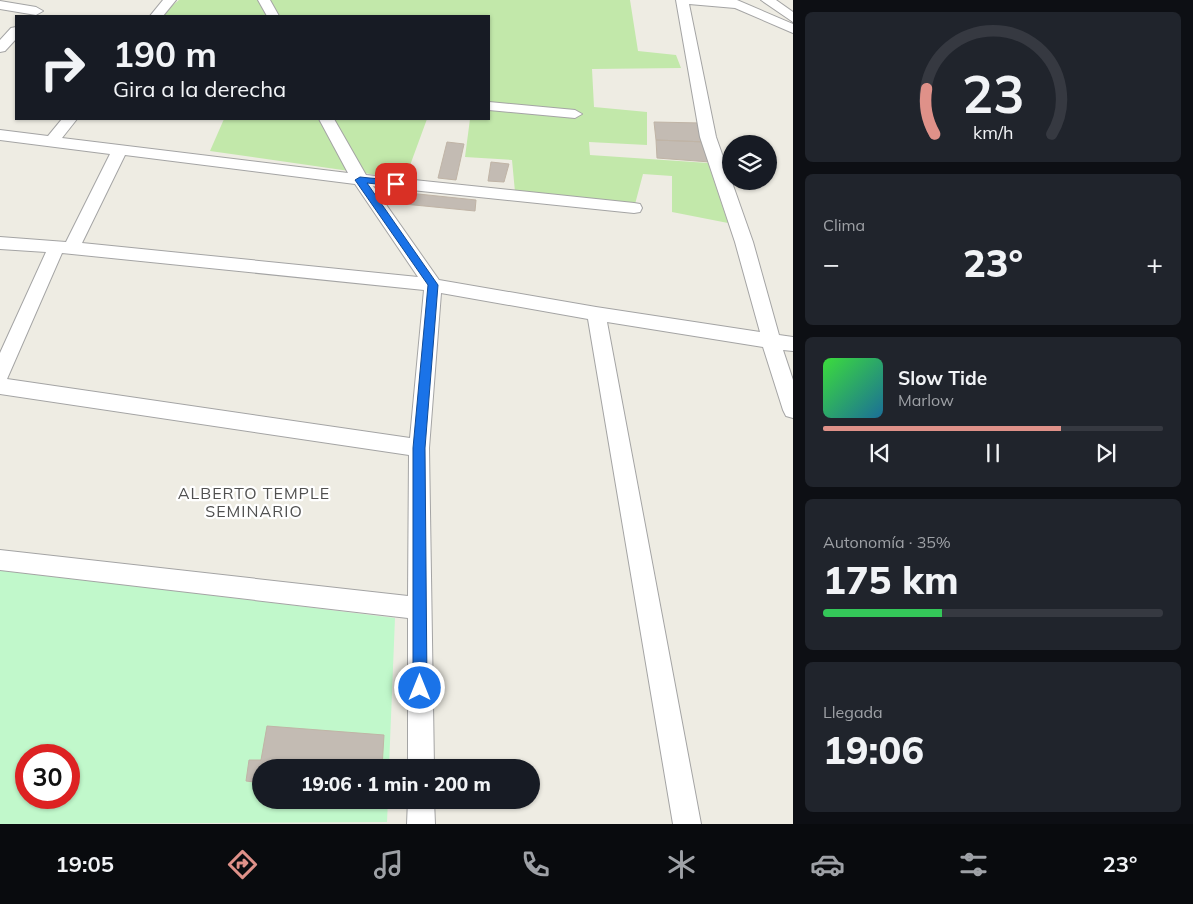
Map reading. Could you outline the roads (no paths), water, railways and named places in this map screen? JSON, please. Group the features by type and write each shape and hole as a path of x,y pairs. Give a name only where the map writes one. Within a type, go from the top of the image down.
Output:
{"street":[{"path":"0,5 34,14 47,0"},
{"path":"157,15 170,0"},
{"path":"264,0 272,15"},
{"path":"793,29 737,4 682,0 708,137 744,242 761,299 770,341 793,410"},
{"path":"767,0 793,18"},
{"path":"0,48 15,33"},
{"path":"490,106 575,114"},
{"path":"51,142 69,120"},
{"path":"328,120 360,180 433,285 419,448 421,759"},
{"path":"0,135 360,180 634,208"},
{"path":"0,375 63,248 120,150"},
{"path":"0,243 433,285 596,314 793,344"},
{"path":"596,314 687,824"},
{"path":"0,386 419,448"},
{"path":"0,560 419,608"},
{"path":"421,809 421,824"}],"district":[{"name":"ALBERTO TEMPLE SEMINARIO","path":"254,502"}]}
